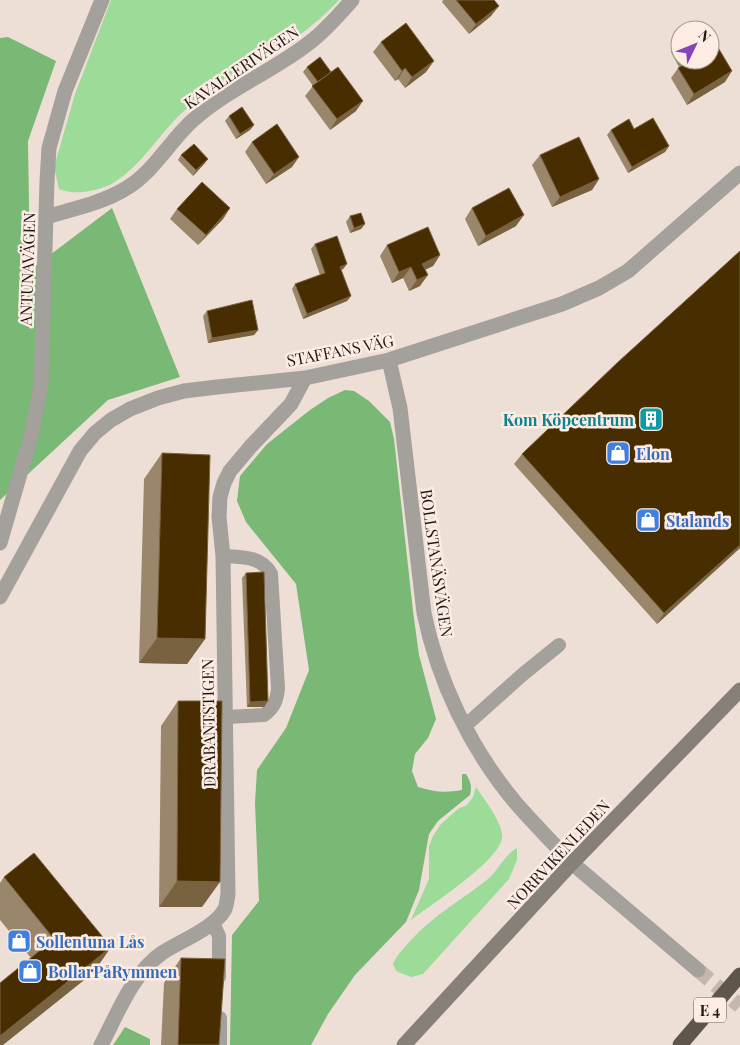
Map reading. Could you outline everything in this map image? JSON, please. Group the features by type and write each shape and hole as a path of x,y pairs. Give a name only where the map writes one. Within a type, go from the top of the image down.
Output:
{"highway":[{"name":"E 4","path":"680,1045 740,975"}],"main road":[{"name":"NORRVIKENLEDEN","path":"404,1045 572,863 739,693"}],"street":[{"name":"ANTUNAVÄGEN","path":"1,536 31,436 41,385 49,148 64,91 102,0"},
{"name":"KAVALLERIVÄGEN","path":"46,217 106,197 125,189 141,178 192,121 220,99 309,43 336,19 352,0"},
{"name":"STAFFANS VÄG","path":"0,597 80,451 95,433 130,408 158,398 184,392 305,378 389,360 562,304 599,288 635,265 740,173"},
{"name":"BOLLSTANÄSVÄGEN","path":"389,360 400,408 418,570 428,630 446,686 465,726 492,771 514,801 572,863 698,970"},
{"name":"DRABANTSTIGEN","path":"101,1045 140,974 162,954 213,923 225,909 228,894 226,716 223,556 218,517 220,497 224,483 240,458 291,404 305,378"}],"lane":[{"path":"223,556 255,559 264,565 271,574 278,688 274,706 264,715 226,716"},
{"path":"465,726 559,645"},
{"path":"213,923 219,936 220,1045"}],"green space":[{"path":"111,0 339,0 298,36 185,110 133,168 113,183 94,190 65,191 59,189 54,167 75,94"},
{"path":"8,37 56,61 28,141 30,270 112,208 180,377 108,400 0,500 0,38"},
{"path":"345,390 354,391 369,401 390,422 394,439 419,655 436,719 428,738 415,754 412,771 418,787 440,792 462,790 462,774 466,774 471,784 471,792 470,795 438,821 429,834 419,890 406,922 355,975 328,1014 311,1045 230,1045 232,935 259,901 255,803 257,770 286,728 309,670 296,584 246,522 237,501 240,476 267,444 310,410"},
{"path":"476,787 500,826 502,838 498,848 463,882 411,920 429,879 429,846 433,836 441,824 458,809 467,805 473,797"},
{"path":"517,848 517,860 509,879 423,974 411,977 396,971 393,964 412,939 439,915 488,879 509,854"},
{"path":"125,1027 150,1039 150,1045 113,1045"}],"building":[{"path":"456,0 494,0 499,6 476,24"},
{"path":"406,23 434,61 412,77 405,68 402,71 381,42"},
{"path":"720,51 732,71 694,94 679,70 720,70"},
{"path":"320,57 331,72 318,82 307,67"},
{"path":"338,67 363,101 337,119 312,86"},
{"path":"242,107 254,125 240,134 229,116"},
{"path":"653,118 669,146 632,167 611,130 629,119 634,129"},
{"path":"277,124 299,157 274,174 252,142"},
{"path":"579,137 599,179 560,197 540,155"},
{"path":"194,144 208,159 196,170 181,155"},
{"path":"202,182 230,208 206,235 177,209"},
{"path":"509,188 524,215 486,236 472,208"},
{"path":"361,213 365,224 354,228 350,216"},
{"path":"428,227 440,255 422,264 428,275 417,280 411,267 399,272 387,245"},
{"path":"337,236 347,264 340,267 351,296 307,314 295,284 325,273 315,244"},
{"name":"Kom Köpcentrum","path":"740,251 740,545 664,613 522,454 617,363"},
{"path":"252,300 258,330 212,338 207,311"},
{"path":"162,453 210,455 205,639 157,638"},
{"path":"264,572 268,701 250,702 246,573"},
{"path":"178,701 222,701 220,882 177,881"},
{"path":"34,853 111,947 0,1036 0,983 54,939 4,877"},
{"path":"181,958 225,959 219,1045 178,1045"}],"tunnel":[{"path":"698,970 740,1006"}],"place":[{"name":"Kom Köpcentrum","path":"651,419"},
{"name":"Elon","path":"618,453"},
{"name":"Stalands","path":"648,520"},
{"name":"Sollentuna Lås","path":"19,941"},
{"name":"BollarPåRymmen","path":"30,971"}]}
